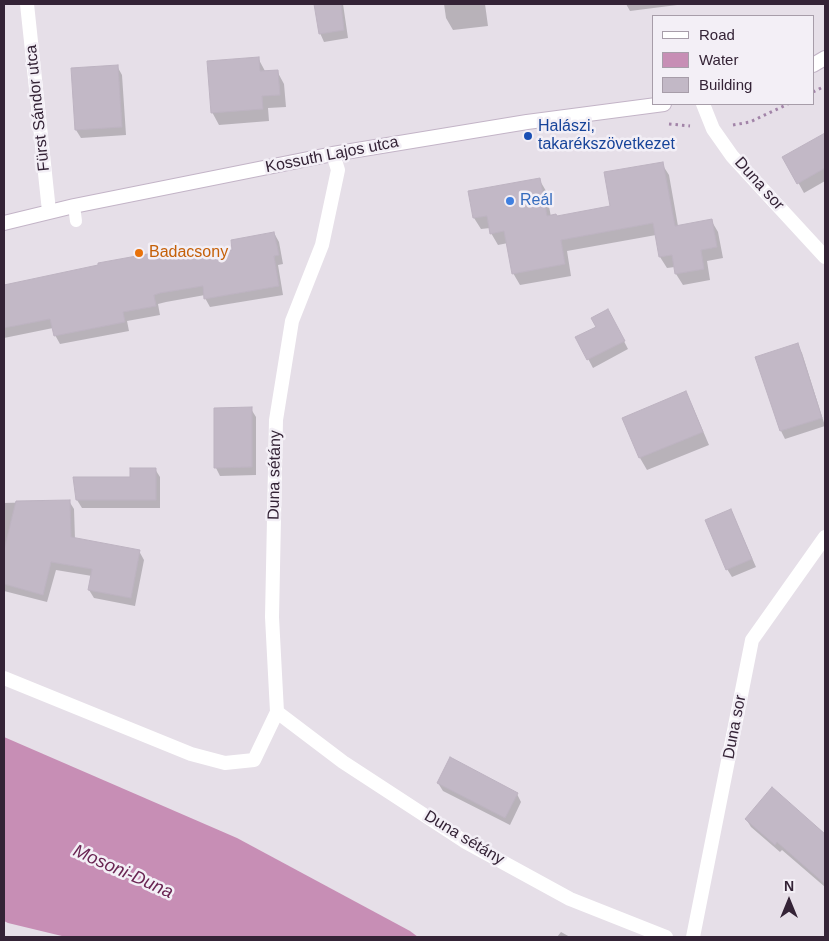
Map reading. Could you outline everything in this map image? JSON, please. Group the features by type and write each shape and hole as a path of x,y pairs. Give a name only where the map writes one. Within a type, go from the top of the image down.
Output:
{"street":[{"name":"Fürst Sándor utca","path":"27,4 49,212"},
{"path":"814,64 825,58"},
{"name":"Kossuth Lajos utca","path":"4,223 74,206 332,154 527,122 656,105"},
{"name":"Duna sor","path":"703,105 713,129 732,156 825,257"},
{"name":"Duna sétány","path":"4,678 192,754 225,763 254,760 277,712 272,617 276,420 292,321 322,245 338,170 332,154"},
{"name":"Duna sor","path":"693,937 752,640 825,537"},
{"name":"Duna sétány","path":"277,712 343,762 464,841 570,899 666,937"}],"lane":[{"path":"74,206 76,221"}],"path":[{"path":"668,124 713,129 750,122 786,105"}],"water":[{"name":"Mosoni-Duna","path":"4,737 237,838 418,937 66,937 8,923 4,921"}],"building":[{"path":"314,4 341,4 344,30 319,34"},
{"path":"259,57 260,71 278,70 280,95 262,96 263,109 211,113 207,61"},
{"path":"118,65 122,127 75,130 71,68"},
{"path":"825,133 825,168 797,184 782,157"},
{"path":"663,162 675,226 712,219 717,247 701,250 704,269 675,274 672,255 659,257 653,223 561,240 565,264 512,274 504,231 490,234 487,216 473,218 468,191 540,178 547,216 556,214 557,216 610,206 604,172"},
{"path":"274,232 279,255 274,256 279,286 204,299 203,286 160,293 154,295 156,306 123,312 125,322 54,336 50,319 4,328 4,285 98,265 98,263 153,253 154,255 179,251 232,250 231,240"},
{"path":"608,309 625,341 587,360 575,337 596,327 591,318"},
{"path":"798,343 822,418 780,431 755,357"},
{"path":"686,391 703,432 639,458 622,418"},
{"path":"252,407 252,467 214,468 214,408"},
{"path":"130,468 156,468 156,500 76,500 73,477 130,477"},
{"path":"70,500 71,537 140,550 131,598 88,590 92,569 51,562 43,595 4,584 4,550 16,501"},
{"path":"731,509 752,559 726,570 705,520"},
{"path":"450,757 518,793 505,818 437,783"},
{"path":"772,787 825,834 825,884 777,842 775,845 745,819"}],"place":[{"name":"Halászi, takarékszövetkezet","path":"528,136"},
{"name":"Reál","path":"510,201"},
{"name":"Badacsony","path":"139,253"}]}
